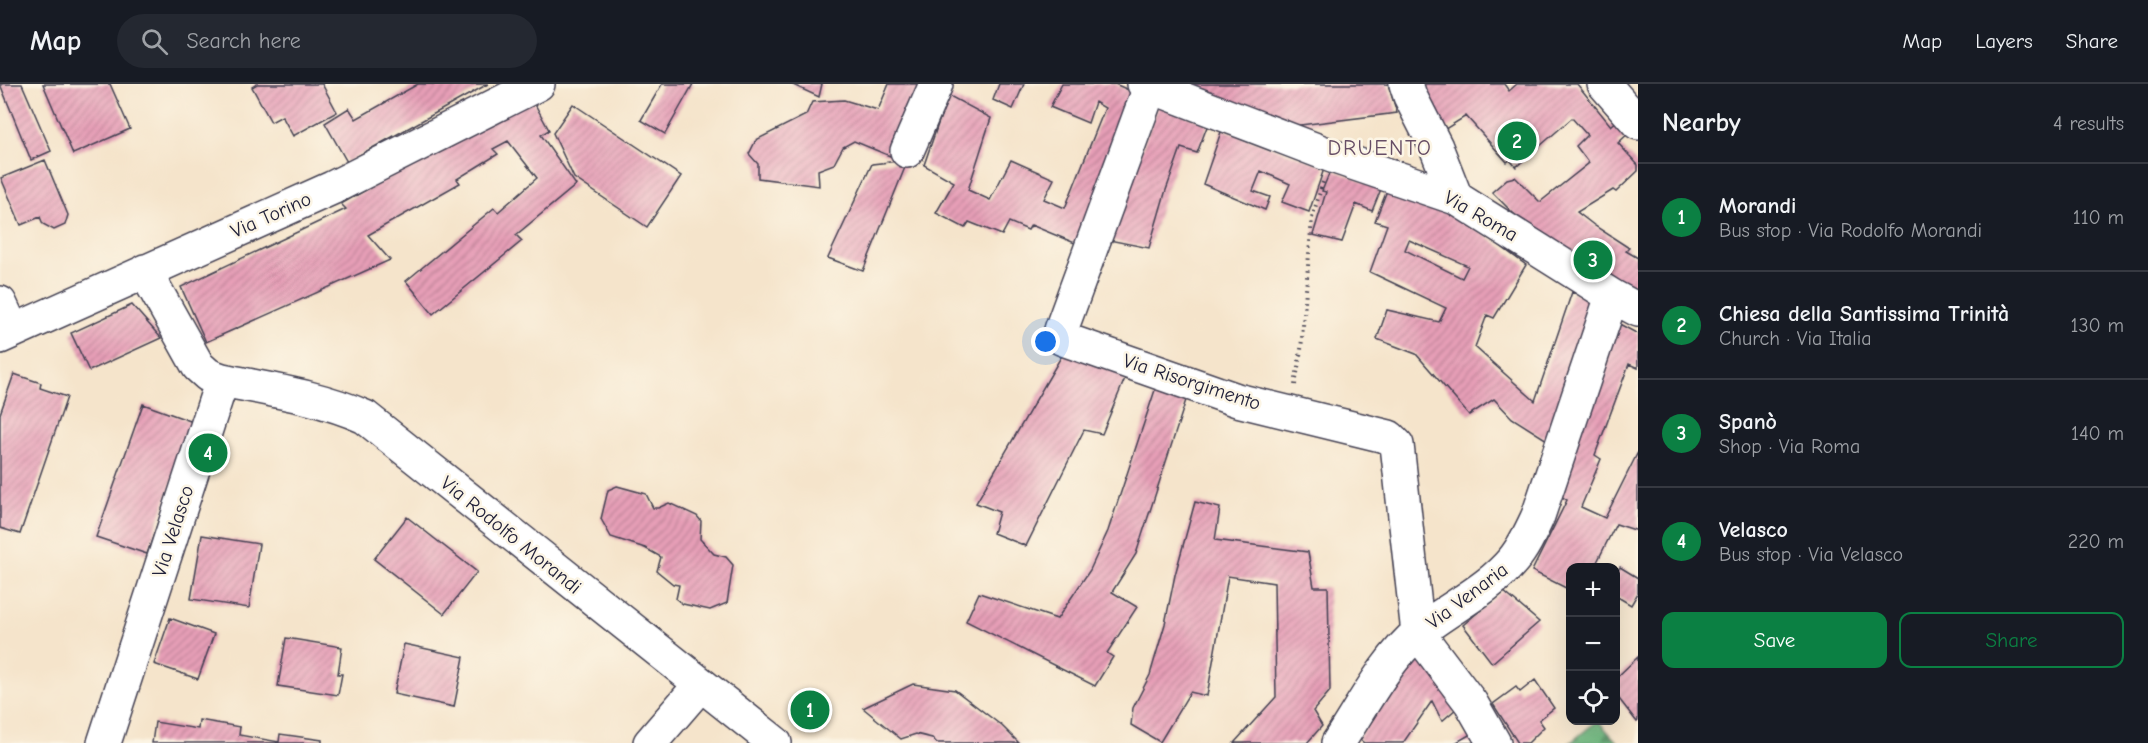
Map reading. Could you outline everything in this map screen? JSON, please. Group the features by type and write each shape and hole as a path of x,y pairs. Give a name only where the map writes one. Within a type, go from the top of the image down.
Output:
{"street":[{"name":"Via Torino","path":"4,324 145,271 332,188 538,84"},
{"path":"907,151 936,84"},
{"path":"1406,84 1436,147 1456,198"},
{"path":"1604,84 1638,123"},
{"name":"Via Roma","path":"1147,85 1332,156 1456,198 1625,303"},
{"name":"Via Risorgimento","path":"1147,85 1060,330 1063,339 1237,400 1389,437 1397,445 1418,633"},
{"path":"145,271 198,366 208,375 222,380"},
{"name":"Via Venaria","path":"1338,743 1394,658 1418,633 1481,590 1513,560 1529,537 1625,303"},
{"name":"Via Rodolfo Morandi","path":"222,380 315,399 365,417 775,743"},
{"name":"Via Velasco","path":"104,743 222,380"},
{"path":"1418,633 1471,703 1494,743"},
{"path":"650,743 701,684"}],"path":[{"path":"1289,412 1301,350 1312,218 1323,181"}],"green space":[{"path":"1592,725 1602,725 1618,743 1570,743"}],"building":[{"path":"0,84 22,84 51,151 31,160"},
{"path":"43,84 110,84 130,129 73,154"},
{"path":"257,84 322,84 337,112 293,136 282,116 271,122 252,87"},
{"path":"418,84 488,84 347,162 325,123 349,108 356,119"},
{"path":"662,84 693,84 665,134 641,120"},
{"path":"791,84 822,84 819,97"},
{"path":"889,84 929,84 907,135 890,156 854,141 843,147 834,164 818,170 819,186 758,178 758,164 749,154 756,140 806,115 812,102 844,100 878,110"},
{"path":"999,84 1024,84 1013,109 993,100"},
{"path":"1062,84 1115,84 1142,96 1087,248 1031,225 1028,230 1009,222 1002,235 969,222 965,228 936,213 954,182 924,165 948,95 991,118 968,190 990,200 1011,160 1054,179 1044,199 1065,208 1105,108 1095,102 1088,123 1050,107"},
{"path":"1178,84 1388,84 1397,113 1292,126"},
{"path":"1417,84 1504,84 1509,91 1517,84 1577,84 1611,126 1619,119 1632,130 1618,143 1638,165 1638,171 1616,192 1613,190 1577,212 1629,248 1626,251 1638,258 1638,296 1537,237 1492,192 1507,179 1515,177 1540,202 1589,163 1576,146 1587,135 1572,118 1516,167 1510,160 1507,162 1466,116 1439,133"},
{"path":"531,97 549,130 541,135 576,185 516,235 522,241 433,314 406,281 494,208 498,212 537,178 508,141 493,149 498,154 457,179 460,183 368,235 390,260 206,342 181,287 346,209 341,204"},
{"path":"573,104 681,176 647,227 574,178 553,133"},
{"path":"1158,105 1208,124 1197,153 1181,148 1149,248 1109,240"},
{"path":"1222,129 1325,166 1309,212 1282,202 1290,184 1261,171 1253,191 1270,197 1265,210 1203,184"},
{"path":"45,160 68,215 65,225 54,230 43,224 40,217 21,225 1,178"},
{"path":"908,160 863,271 828,258 872,164"},
{"path":"1331,169 1381,189 1372,211 1356,204 1342,242 1313,235 1326,192 1322,191"},
{"path":"1388,188 1444,210 1488,237 1526,265 1494,318 1487,315 1475,347 1535,401 1572,292 1601,303 1555,445 1512,418 1494,399 1469,415 1416,354 1377,339 1387,310 1439,322 1446,308 1370,272 1387,225 1375,221","holes":["1409,240 1468,266 1462,278 1405,250"]},
{"path":"132,305 161,338 89,371 71,333"},
{"path":"1612,320 1638,334 1638,368 1629,364 1595,455 1601,459 1581,507 1605,518 1638,452 1638,531 1616,524 1596,563 1566,563 1566,588 1532,571 1567,500 1553,491"},
{"path":"1065,350 1126,376 1102,434 1084,430 1026,546 993,533 999,512 976,503"},
{"path":"14,374 41,383 40,388 67,397 20,534 0,528 0,414"},
{"path":"1157,384 1187,397 1136,554 1112,592 1137,607 1107,653 1113,657 1095,686 966,621 979,593 1057,619 1090,570 1108,531"},
{"path":"143,404 193,422 147,554 96,537"},
{"path":"617,486 646,494 653,508 669,503 697,516 701,521 700,539 714,554 726,557 733,565 727,603 710,610 683,604 676,599 679,585 673,584 657,571 661,557 645,548 611,537 601,519 608,490"},
{"path":"1195,502 1220,508 1215,540 1308,552 1314,587 1328,587 1330,691 1313,711 1322,726 1307,743 1234,743 1276,697 1274,583 1228,576 1207,696 1190,692 1160,742 1131,725 1133,708 1150,675 1165,624 1175,575"},
{"path":"407,517 477,572 444,614 374,559"},
{"path":"202,535 259,544 249,608 191,599"},
{"path":"1620,567 1638,578 1638,593 1631,605 1620,598"},
{"path":"1503,591 1539,622 1492,663 1463,625"},
{"path":"170,618 214,634 198,679 154,664"},
{"path":"286,638 342,647 338,674 342,674 338,695 278,686"},
{"path":"404,644 464,657 454,707 394,694"},
{"path":"1429,657 1464,702 1442,721 1432,701 1403,743 1364,743 1358,738 1413,658"},
{"path":"1638,657 1637,722 1620,700 1620,674"},
{"path":"1535,680 1554,708 1539,720 1544,727 1528,743 1518,743 1493,704 1516,687 1520,692"},
{"path":"913,684 955,690 1002,726 1019,743 937,743 932,738 916,734 901,739 863,708"},
{"path":"199,720 240,727 239,735 279,742 280,734 322,740 322,743 152,743 155,722 198,729"},
{"path":"1478,730 1486,743 1455,743"}],"place":[{"name":"Chiesa della Santissima Trinità","path":"1517,141"},
{"name":"Spanò","path":"1593,260"},
{"name":"Velasco","path":"208,453"},
{"name":"Morandi","path":"810,710"}],"district":[{"name":"DRUENTO","path":"1380,148"}]}
